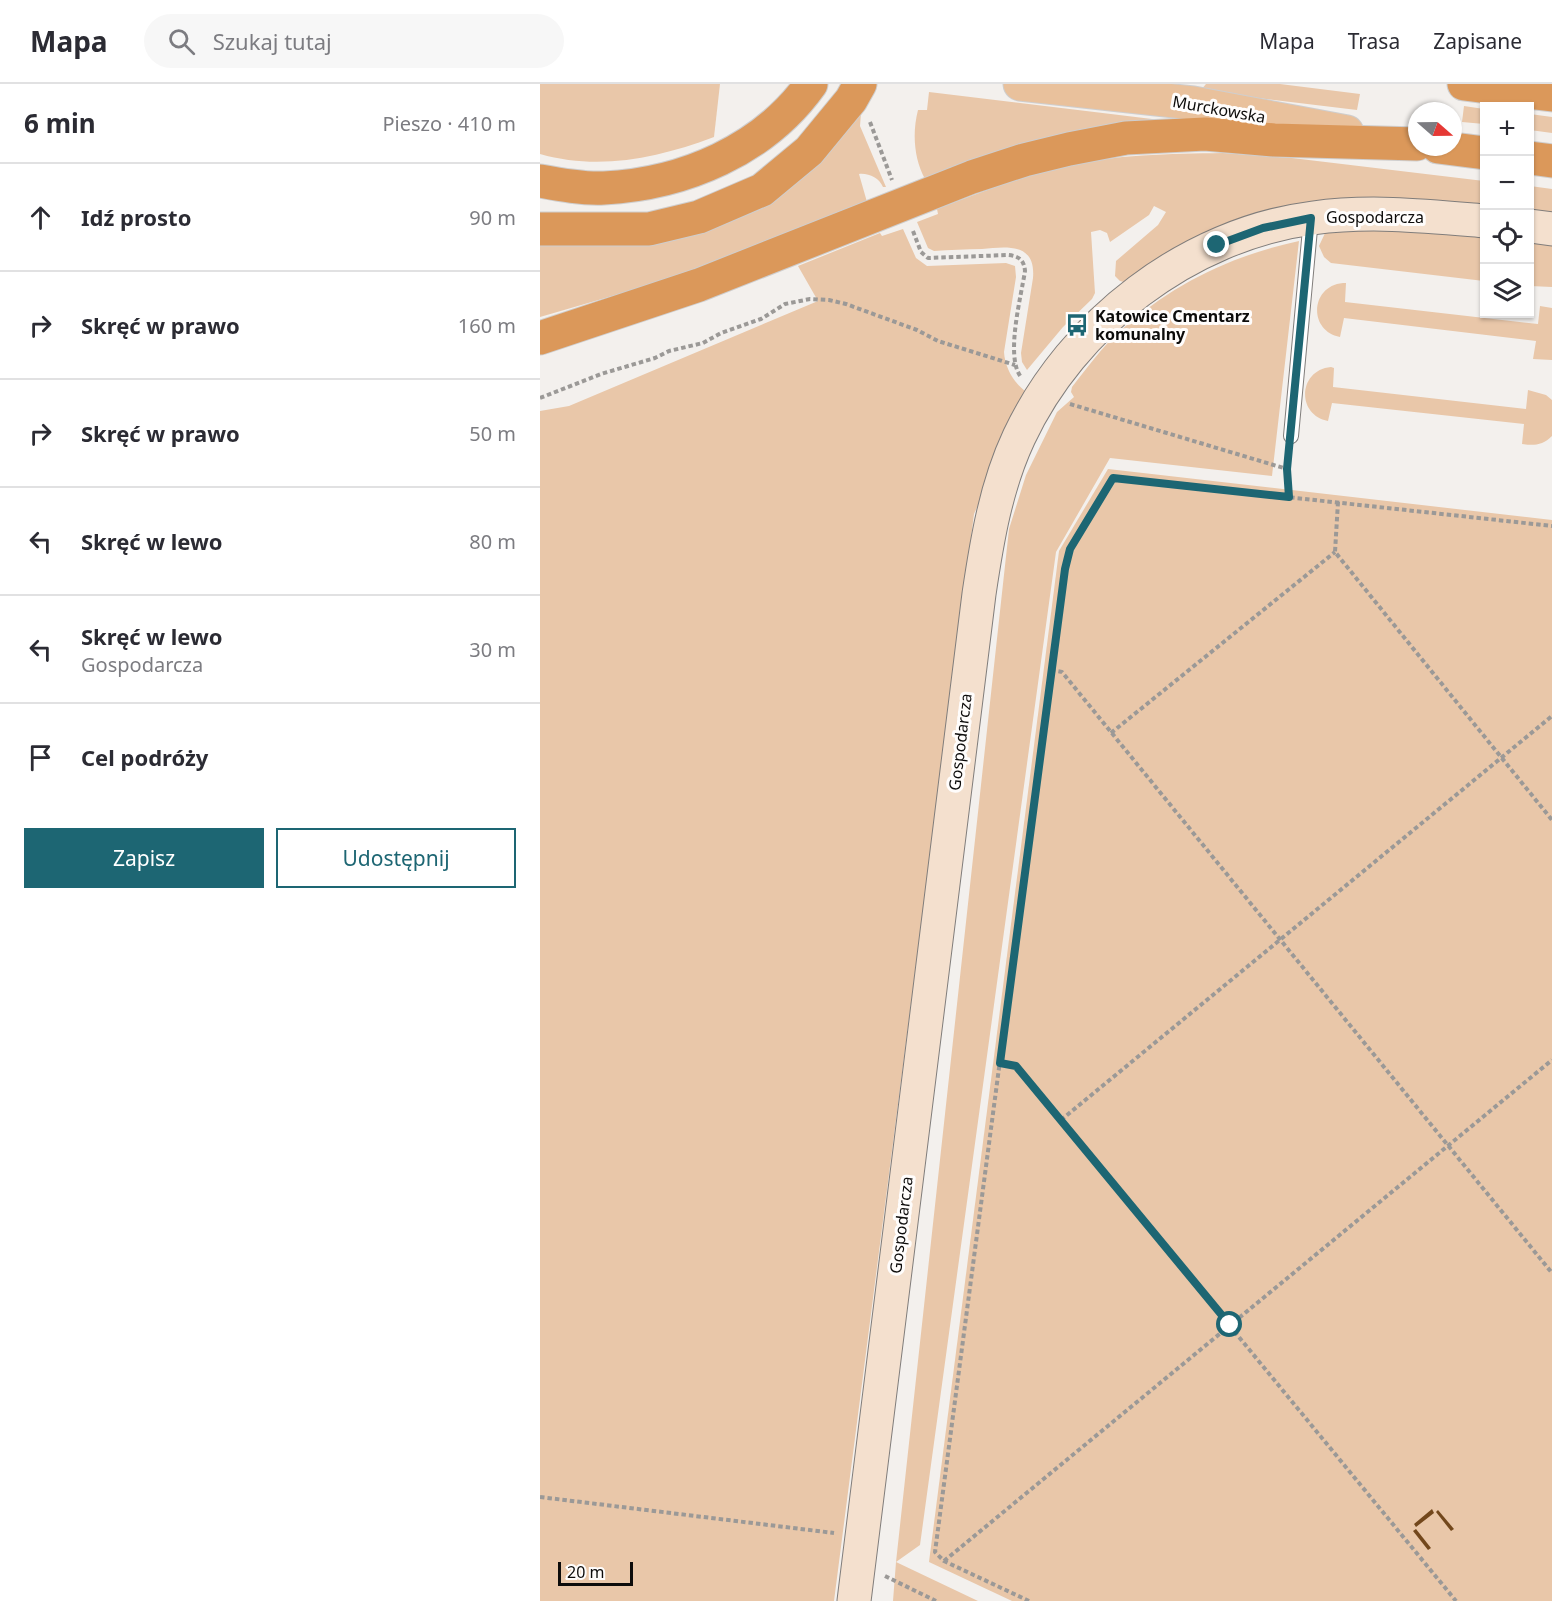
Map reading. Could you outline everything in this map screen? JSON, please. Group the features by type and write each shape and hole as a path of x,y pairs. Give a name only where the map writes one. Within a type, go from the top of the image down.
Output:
{"highway":[{"path":"540,181 603,188 645,184 679,177 722,159 751,142 791,109 811,84"},
{"path":"540,229 649,229 699,217 762,190 809,151 851,100 860,84"},
{"path":"1464,84 1552,95"},
{"path":"540,339 699,285 972,177 1024,160 1069,149 1126,138 1205,134 1274,140 1408,144"},
{"path":"1462,150 1480,152"},
{"path":"1534,159 1552,161"}],"main road":[{"name":"Murckowska","path":"1020,84 1193,104 1408,144"}],"street":[{"name":"Gospodarcza","path":"854,1601 979,594 989,532 1000,488 1018,438 1038,401 1071,356 1107,319 1154,281 1185,261 1217,245 1263,228 1311,218 1363,213 1480,221"},
{"path":"1534,227 1552,229"}],"lane":[{"path":"1291,436 1311,218"}],"path":[{"path":"871,115 872,128 894,184"},
{"path":"910,225 921,252 928,258 1008,255 1018,256 1024,263 1025,271 1013,348 1015,365 1019,375 1027,383"},
{"path":"540,398 669,351 703,343 721,333 761,319 785,304 810,299 846,304 960,349 1015,365"},
{"path":"1069,404 1287,469"},
{"path":"1289,497 1287,469 1291,436"},
{"path":"1029,1601 944,1561 936,1552 1065,569 1070,549 1113,478 1552,526"},
{"path":"1338,502 1335,552 1552,820"},
{"path":"1111,733 1335,552"},
{"path":"1052,670 1062,672 1552,1273"},
{"path":"1061,1120 1552,716"},
{"path":"944,1561 1552,1060"},
{"path":"1000,1063 1016,1066 1456,1601"},
{"path":"540,1497 862,1536"},
{"path":"884,1576 936,1601"}],"shaded area":[{"path":"540,84 720,84 714,137 671,151 628,160 584,161 540,154"},
{"path":"1206,84 1280,84 1360,94 1357,110 1200,91"},
{"path":"929,92 1157,120 925,179 916,154 915,128 918,110 927,110"},
{"path":"1464,106 1480,108 1480,124 1462,122"},
{"path":"861,113 860,126 886,187 883,187 873,177 859,174 867,202 688,274 540,317 540,241 649,242"},
{"path":"1534,115 1552,117 1552,133 1534,131"},
{"path":"1223,153 1292,158 1480,181 1480,209 1397,201 1127,283 1120,281 1115,276 1116,261 1158,225 1166,212 1154,206 1149,215 1110,242 1107,233 1100,230 1091,232 1095,293 1027,370 1022,362 1021,353 1033,278 1030,258 1025,252 1009,248 934,251 928,248 917,222 938,214 937,209 1015,180 1047,171 1102,159 1163,154"},
{"path":"1534,187 1552,189 1552,217 1534,215"},
{"path":"903,229 916,258 927,266 1006,263 1015,266 1016,277 1004,352 1011,375 1028,393 974,514 834,1601 540,1601 540,411 569,406 818,301 798,266 880,233 882,236"},
{"path":"1329,229 1480,232 1480,281 1331,263 1324,257 1319,246"},
{"path":"1534,238 1552,240 1552,287 1534,286"},
{"path":"1299,241 1272,476 1110,458 1056,552 920,1545 896,1562 1009,529 1026,475 1057,412 1074,397 1071,392 1072,387 1113,337 1161,299 1204,274 1249,255"},
{"path":"1346,283 1345,302 1538,324 1540,306 1552,308 1552,360 1533,359 1536,341 1344,318 1340,337 1330,333 1322,326 1318,318 1319,300 1332,286"},
{"path":"1334,368 1333,387 1526,409 1528,390 1546,395 1552,400 1552,436 1538,444 1522,444 1524,424 1332,403 1328,421 1318,417 1310,410 1305,393 1312,376 1320,370"},
{"path":"1108,469 1552,520 1552,1601 1012,1601 929,1562 1059,551"},
{"path":"896,1562 978,1601 893,1601"}],"building":[{"path":"1432,1509 1434,1513 1416,1527 1414,1524"},
{"path":"1438,1510 1454,1529 1451,1531 1436,1512"},
{"path":"1416,1529 1431,1548 1428,1550 1413,1531"}],"place":[{"name":"Katowice Cmentarz komunalny","path":"1077,325"}],"route":[{"path":"1217,245 1263,228 1311,218 1287,469 1289,497 1113,478 1070,549 1065,569 1000,1063 1016,1066 1230,1325"}]}
